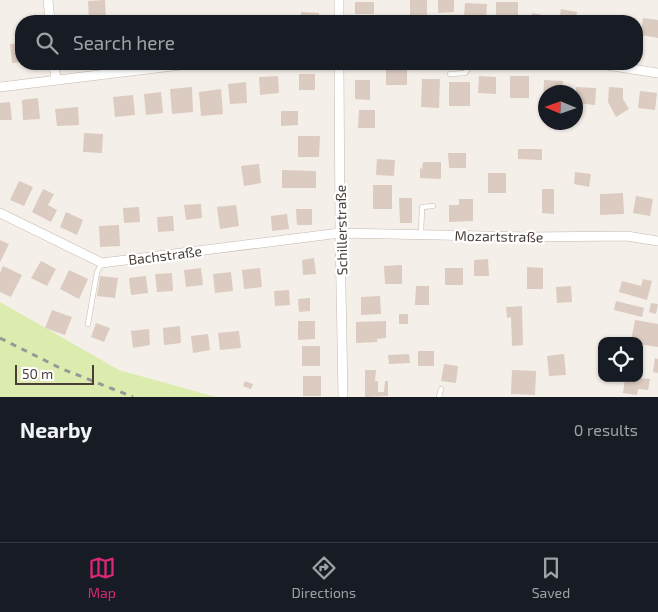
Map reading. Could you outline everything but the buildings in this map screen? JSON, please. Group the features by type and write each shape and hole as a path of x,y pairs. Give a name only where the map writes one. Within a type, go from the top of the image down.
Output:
{"street":[{"path":"48,0 49,15"},
{"path":"339,0 339,15"},
{"path":"55,70 56,80"},
{"path":"0,87 139,70"},
{"name":"Schillerstraße","path":"339,70 343,397"},
{"path":"643,70 658,72"},
{"path":"0,213 102,263"},
{"name":"Mozartstraße","path":"340,233 528,237 627,236 658,242"},
{"name":"Bachstraße","path":"102,263 340,233"}],"lane":[{"path":"450,74 465,73 467,70"},
{"path":"421,235 422,206 433,206"},
{"path":"88,324 97,272 102,263"},
{"path":"439,397 442,389"}],"green space":[{"path":"0,302 119,370 216,397 0,397"}],"railway":[{"path":"0,338 60,368 133,397"}]}
